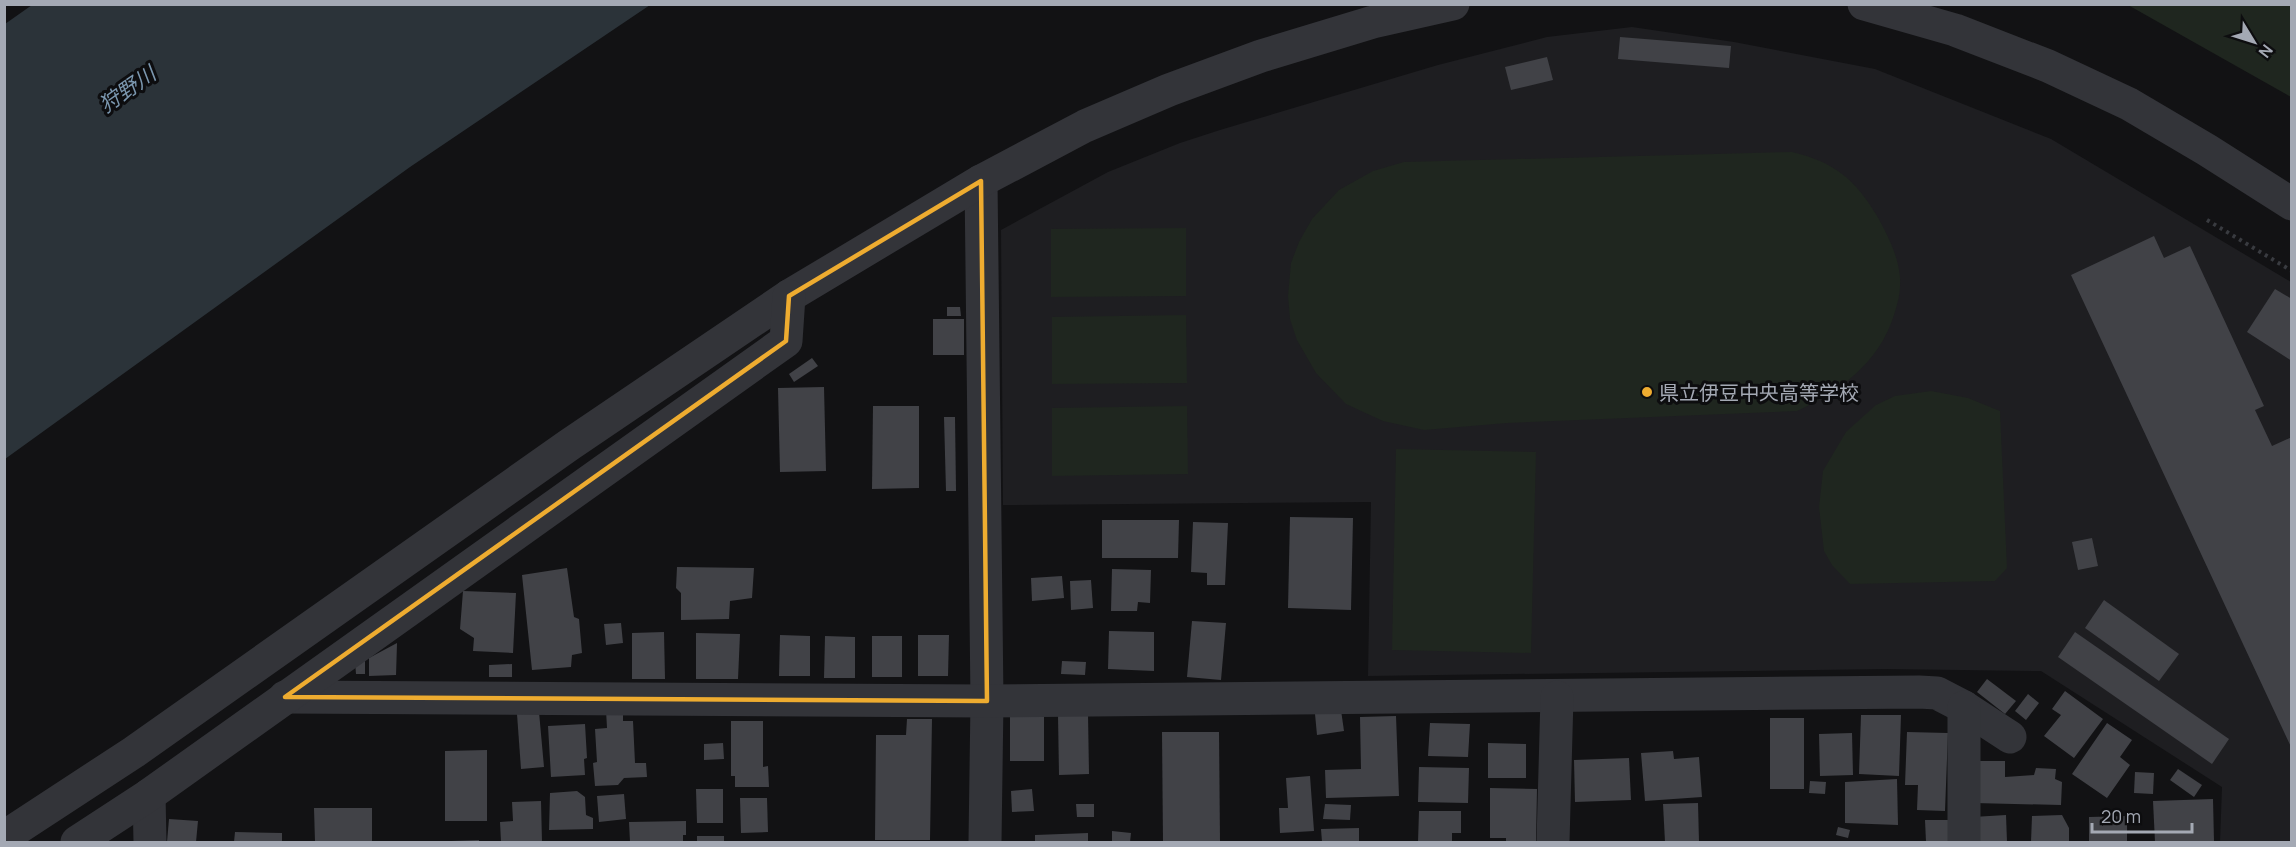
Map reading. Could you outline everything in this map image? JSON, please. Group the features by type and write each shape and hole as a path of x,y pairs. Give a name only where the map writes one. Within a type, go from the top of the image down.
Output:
{"street":[{"path":"4,837 134,752 560,451 789,296 981,181 1085,126 1179,86 1261,56 1373,22 1453,4"},
{"path":"1864,4 1955,30 2048,66 2128,104 2207,150 2292,204"},
{"path":"981,181 987,701 985,843"},
{"path":"77,843 149,795 786,341 789,296"},
{"path":"285,697 987,701 1918,692 1937,693 1964,707 2010,737"},
{"path":"1553,843 1557,697"},
{"path":"1964,707 1964,843"},
{"path":"149,795 150,843"}],"path":[{"path":"2207,220 2292,271"}],"highlighted area":[{"path":"981,181 987,701 285,697 786,341 789,296"}],"shaded area":[{"path":"2128,5 2291,5 2291,97"},
{"name":"県立伊豆中央高等学校","path":"1632,27 1734,42 1875,69 2051,139 2291,282 2291,842 2220,842 2222,787 2041,671 1886,669 1368,676 1371,502 1003,505 1001,230 1108,172 1180,143 1220,130 1438,65 1547,37"},
{"path":"1792,152 1832,167 1852,182 1877,216 1890,242 1900,276 1900,293 1894,315 1879,347 1856,374 1828,394 1797,411 1507,423 1424,430 1383,421 1346,404 1316,373 1297,340 1290,319 1288,296 1291,263 1299,242 1312,219 1339,190 1373,171 1404,162"},
{"path":"1186,228 1186,296 1051,297 1051,229"},
{"path":"1186,315 1187,383 1052,384 1052,317"},
{"path":"1931,391 1968,398 2000,411 2007,568 1995,581 1850,584 1832,565 1824,551 1819,507 1823,471 1846,432 1876,405 1895,396"},
{"path":"1187,406 1188,474 1052,476 1052,408"},
{"path":"1396,449 1536,452 1531,653 1392,650"}],"water":[{"name":"狩野川","path":"32,5 650,5 410,167 5,459 5,24"}],"building":[{"path":"1620,37 1731,46 1729,68 1618,59"},
{"path":"1547,57 1553,80 1511,90 1505,67"},
{"path":"2154,236 2164,258 2190,246 2264,406 2255,410 2272,446 2292,437 2292,749 2071,275"},
{"path":"2275,289 2292,299 2292,361 2247,332"},
{"path":"947,307 960,307 961,316 947,316"},
{"path":"933,319 964,319 964,355 933,355"},
{"path":"812,358 818,366 794,382 789,374"},
{"path":"824,387 826,471 780,472 778,388"},
{"path":"873,406 919,406 919,488 872,489"},
{"path":"944,417 955,417 956,491 946,491"},
{"path":"1290,517 1353,518 1351,610 1288,608"},
{"path":"1102,520 1179,520 1178,558 1102,558"},
{"path":"1193,522 1228,523 1225,585 1207,585 1207,573 1191,572"},
{"path":"2092,538 2098,566 2078,570 2072,542"},
{"path":"677,567 754,568 752,598 730,601 729,619 681,620 681,593 676,588"},
{"path":"567,568 574,617 579,619 582,653 572,655 571,667 532,670 522,575"},
{"path":"1112,569 1151,570 1150,603 1138,602 1137,611 1111,611"},
{"path":"1062,576 1064,598 1032,601 1031,578"},
{"path":"1091,580 1093,608 1071,610 1070,581"},
{"path":"463,591 516,593 513,653 473,651 474,638 460,629"},
{"path":"2104,600 2179,654 2159,681 2085,628"},
{"path":"1192,621 1226,623 1221,680 1187,677"},
{"path":"621,623 623,643 606,645 604,624"},
{"path":"1109,631 1154,632 1154,671 1108,669"},
{"path":"664,632 665,679 632,679 632,633"},
{"path":"2075,632 2229,739 2212,764 2058,657"},
{"path":"696,633 740,634 738,679 696,679"},
{"path":"780,635 810,636 810,676 779,676"},
{"path":"918,635 949,635 948,676 918,676"},
{"path":"825,636 855,637 855,678 824,678"},
{"path":"872,636 902,636 902,677 872,677"},
{"path":"397,643 396,675 369,676 369,658"},
{"path":"365,661 365,674 356,674 355,662"},
{"path":"1062,661 1086,662 1085,675 1061,674"},
{"path":"512,664 512,677 489,677 489,665"},
{"path":"1987,679 2016,701 2005,714 1977,692"},
{"path":"2065,691 2103,719 2074,758 2044,736 2061,715 2052,709"},
{"path":"2028,694 2039,703 2026,720 2015,711"},
{"path":"623,709 623,721 633,721 635,763 646,763 647,777 624,778 618,785 595,786 593,763 597,762 595,729 607,728 606,710"},
{"path":"1341,710 1344,731 1317,735 1315,714"},
{"path":"539,712 544,767 521,769 517,714"},
{"path":"1010,713 1044,713 1044,761 1010,761"},
{"path":"1088,714 1089,774 1059,775 1058,715"},
{"path":"1861,715 1901,715 1899,776 1859,774"},
{"path":"1396,716 1399,796 1326,798 1325,770 1361,769 1360,717"},
{"path":"1770,718 1804,718 1804,789 1770,789"},
{"path":"907,719 932,719 930,840 875,840 876,735 906,735"},
{"path":"731,721 763,721 763,767 768,766 769,787 735,787 735,776 731,776"},
{"path":"1430,723 1470,724 1468,757 1428,756"},
{"path":"2107,723 2132,740 2120,757 2130,765 2107,798 2072,774"},
{"path":"585,724 587,758 584,759 585,775 551,777 548,726"},
{"path":"1162,732 1219,732 1220,842 1163,842"},
{"path":"1907,732 1948,733 1945,811 1917,810 1918,785 1905,785"},
{"path":"1852,733 1853,775 1820,776 1819,734"},
{"path":"723,743 724,759 704,760 704,744"},
{"path":"1488,743 1526,744 1526,778 1488,778"},
{"path":"487,750 487,821 445,821 445,751"},
{"path":"1673,751 1674,759 1699,757 1702,797 1645,801 1641,753"},
{"path":"1629,758 1631,800 1575,802 1574,760"},
{"path":"1976,761 2005,761 2005,777 2034,775 2036,768 2056,769 2055,779 2062,782 2061,805 1974,803"},
{"path":"1419,767 1469,768 1468,803 1418,802"},
{"path":"2178,769 2202,785 2194,797 2170,780"},
{"path":"2135,772 2154,773 2153,794 2134,793"},
{"path":"1310,776 1314,831 1280,833 1279,808 1288,808 1286,778"},
{"path":"1897,779 1898,825 1845,823 1845,782"},
{"path":"1810,781 1826,782 1825,794 1809,793"},
{"path":"1490,788 1537,789 1536,842 1506,842 1506,838 1490,838"},
{"path":"696,789 723,789 723,823 697,823"},
{"path":"1032,789 1034,811 1012,812 1011,791"},
{"path":"577,791 585,797 586,815 593,818 593,829 549,830 550,793"},
{"path":"624,794 626,819 599,822 597,796"},
{"path":"740,798 767,798 768,832 741,833"},
{"path":"2213,799 2214,842 2155,842 2153,801"},
{"path":"541,801 542,842 501,842 500,822 513,821 512,802"},
{"path":"1698,803 1699,842 1665,842 1663,804"},
{"path":"1076,804 1094,804 1094,817 1077,817"},
{"path":"1325,804 1351,805 1350,820 1323,819"},
{"path":"314,808 372,808 372,842 315,842"},
{"path":"1419,811 1461,811 1461,833 1452,833 1452,842 1418,842"},
{"path":"2006,815 2007,842 1974,842 1973,817"},
{"path":"2062,815 2069,828 2069,842 2031,842 2032,816"},
{"path":"2127,816 2127,842 2089,842 2089,817"},
{"path":"169,819 198,821 196,842 167,842"},
{"path":"1925,820 1951,820 1951,842 1926,842"},
{"path":"686,821 686,835 683,835 683,842 630,842 629,822"},
{"path":"1838,827 1850,830 1848,838 1836,835"},
{"path":"1359,828 1359,842 1322,842 1321,829"},
{"path":"1112,831 1131,833 1130,842 1112,842"},
{"path":"235,832 282,833 282,842 234,842"},
{"path":"1088,833 1088,842 1035,842 1035,835"},
{"path":"697,836 724,836 724,842 697,842"},
{"path":"479,840 479,842 451,842 451,841"}],"place":[{"name":"県立伊豆中央高等学校","path":"1647,392"}]}
